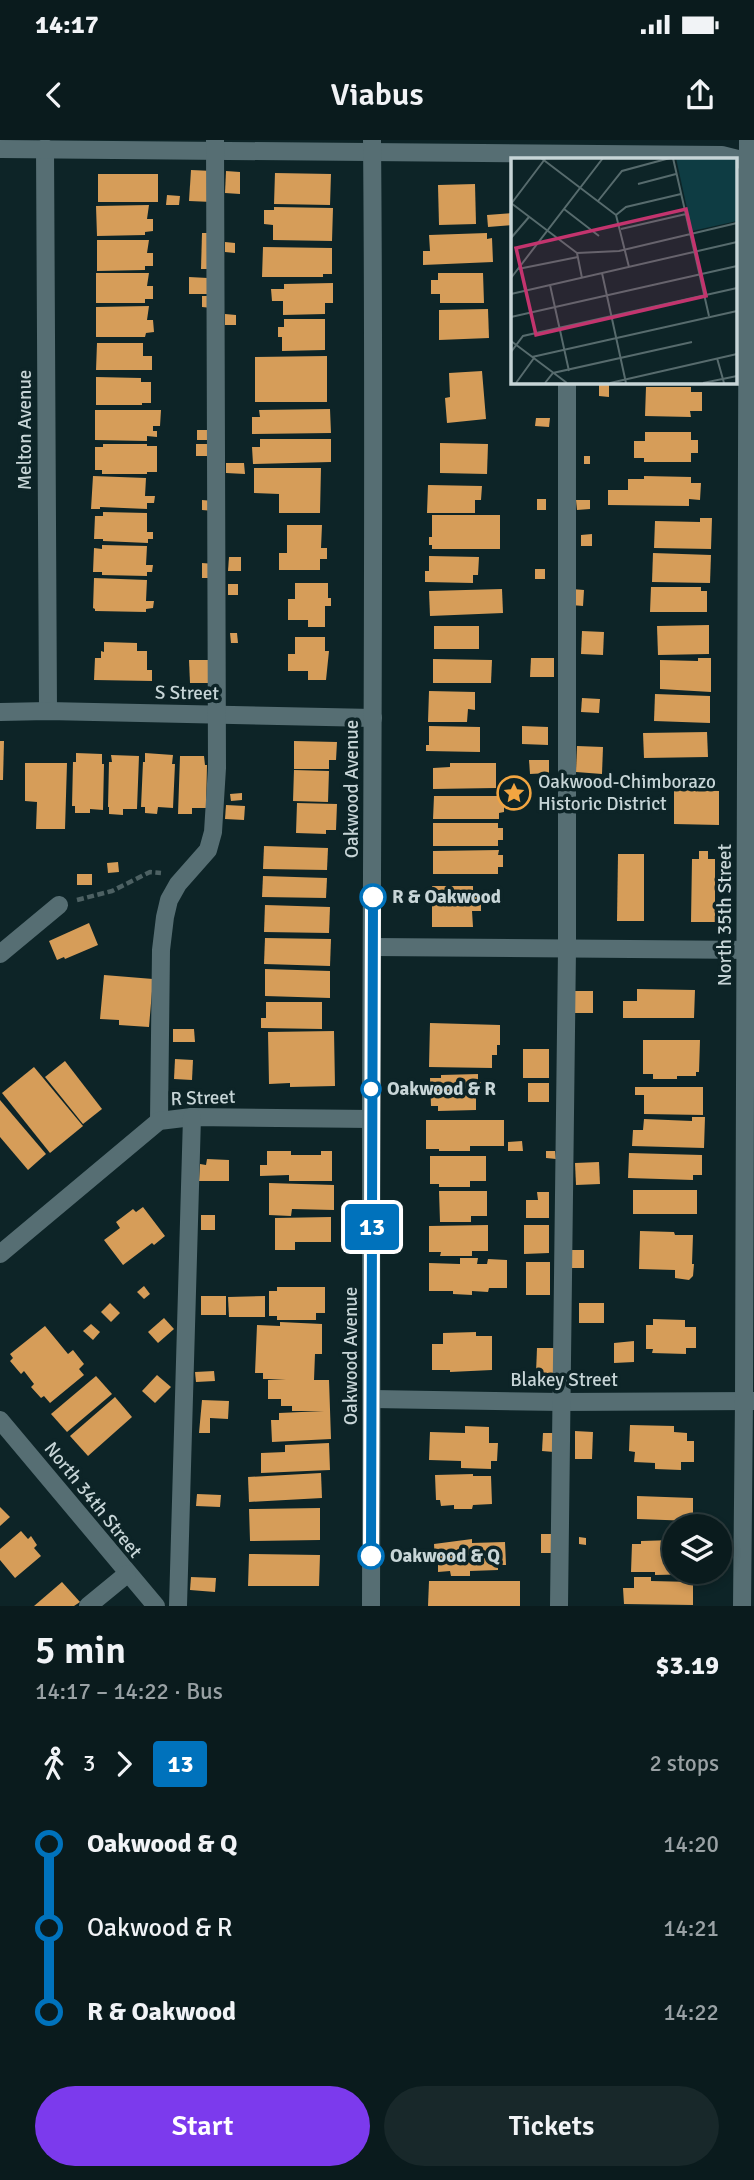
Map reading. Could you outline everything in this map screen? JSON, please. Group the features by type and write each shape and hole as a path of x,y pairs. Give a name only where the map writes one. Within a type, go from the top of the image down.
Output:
{"street":[{"name":"North 35th Street","path":"742,1606 749,1401 751,162 748,140"},
{"path":"159,1121 161,950 165,917 169,900 178,884 208,850 213,832 217,768 216,145"},
{"path":"0,149 372,145 722,155 734,158"},
{"name":"Oakwood Avenue","path":"371,1606 372,145"},
{"name":"Melton Avenue","path":"45,148 48,711"},
{"path":"559,1606 567,948 567,383"},
{"name":"S Street","path":"0,712 373,718"},
{"path":"0,954 60,905"},
{"path":"373,947 750,950"},
{"path":"178,1606 191,1117"},
{"name":"R Street","path":"0,1254 159,1121 191,1117 371,1119"},
{"name":"Blakey Street","path":"373,1399 749,1401"},
{"name":"North 34th Street","path":"0,1420 156,1606"},
{"path":"88,1606 127,1574"}],"path":[{"path":"60,905 112,891 150,872 187,875"}],"building":[{"path":"191,170 213,171 212,202 189,201"},
{"path":"226,171 240,172 240,194 225,193"},
{"path":"275,173 331,174 330,205 274,204"},
{"path":"98,174 158,174 158,202 98,202"},
{"path":"475,184 476,224 439,225 438,185"},
{"path":"167,195 180,196 179,205 166,205"},
{"path":"149,205 147,219 153,219 153,231 145,232 145,235 97,236 96,206"},
{"path":"274,207 333,208 332,241 273,240 273,225 264,224 264,210 274,210"},
{"path":"511,213 511,225 488,227 487,215"},
{"path":"202,233 212,233 211,269 201,269"},
{"path":"487,233 487,239 492,238 493,262 423,265 423,251 430,251 429,235"},
{"path":"97,240 149,240 147,253 153,253 153,266 145,266 145,270 97,271"},
{"path":"225,242 235,243 235,253 225,252"},
{"path":"263,247 332,248 332,274 323,274 323,277 262,277"},
{"path":"96,273 149,273 147,286 153,286 153,299 145,299 145,303 96,303"},
{"path":"438,273 483,273 484,303 440,303 440,294 431,294 431,280 438,280"},
{"path":"189,277 208,278 208,294 189,294"},
{"path":"333,283 333,303 325,303 325,314 283,315 283,301 272,301 271,289 284,289 284,284"},
{"path":"202,296 212,296 212,308 202,307"},
{"path":"149,306 147,320 153,320 154,332 146,333 145,337 96,337 96,307"},
{"path":"488,309 489,338 439,340 439,310"},
{"path":"225,314 236,315 236,325 225,325"},
{"path":"284,319 325,319 325,350 282,351 282,337 278,337 278,327 284,327"},
{"path":"97,343 143,343 143,356 152,356 152,370 96,370"},
{"path":"327,356 327,402 255,402 255,357"},
{"path":"482,371 486,419 447,423 445,398 450,397 449,373"},
{"path":"96,377 141,378 141,382 151,382 151,403 96,405"},
{"path":"599,385 609,385 609,397 599,396"},
{"path":"646,387 691,387 691,392 702,392 702,411 690,411 691,417 645,416"},
{"path":"330,409 331,433 252,434 252,417 260,417 259,410"},
{"path":"95,410 161,410 160,426 153,426 157,437 147,436 147,441 95,440"},
{"path":"536,418 550,418 549,427 535,426"},
{"path":"197,430 208,430 208,440 197,440"},
{"path":"645,432 691,432 691,440 698,440 698,453 691,453 691,462 644,462 644,458 634,458 634,441 645,441"},
{"path":"260,439 331,439 331,462 253,464 252,447 260,447"},
{"path":"440,443 488,444 487,474 440,473"},
{"path":"103,444 157,446 157,472 102,474 102,470 95,470 95,447 103,447"},
{"path":"196,444 210,444 210,456 196,456"},
{"path":"584,456 590,456 590,464 584,464"},
{"path":"226,463 244,463 245,474 226,473"},
{"path":"254,468 321,468 320,513 279,513 279,494 254,493"},
{"path":"93,476 146,478 145,496 155,496 154,503 147,503 147,509 91,509"},
{"path":"644,476 691,477 691,483 701,483 700,500 689,499 689,506 608,505 608,490 628,490 628,479 644,479"},
{"path":"428,485 482,486 481,500 475,500 475,513 427,513"},
{"path":"537,499 546,499 546,510 537,510"},
{"path":"202,500 214,501 214,511 202,510"},
{"path":"576,500 590,500 590,509 577,510"},
{"path":"103,512 147,513 147,532 153,532 153,539 148,539 148,543 94,539 95,516 103,516"},
{"path":"432,515 500,515 500,549 432,549 429,537 432,537"},
{"path":"700,518 712,518 711,549 654,548 655,521 700,522"},
{"path":"287,525 322,525 321,548 327,548 327,559 320,559 320,570 279,570 279,553 287,553"},
{"path":"592,534 592,546 581,546 581,535"},
{"path":"102,545 147,546 146,565 153,565 152,572 147,572 147,576 102,575 102,572 93,572 94,548 102,549"},
{"path":"653,553 711,555 710,583 652,582"},
{"path":"429,556 479,557 478,575 473,575 473,583 425,582 425,571 429,571"},
{"path":"229,557 241,557 241,571 228,571"},
{"path":"202,563 215,564 215,578 202,578"},
{"path":"535,569 545,569 545,579 535,579"},
{"path":"94,578 147,580 146,601 154,601 153,608 146,609 146,612 95,611"},
{"path":"295,583 328,583 331,606 325,606 325,627 308,627 308,620 288,620 288,599 295,599"},
{"path":"228,584 238,584 238,595 228,595"},
{"path":"651,587 701,587 701,591 707,591 707,612 650,612"},
{"path":"502,589 503,613 430,616 429,591"},
{"path":"572,589 584,590 583,606 571,605"},
{"path":"709,625 709,654 658,655 657,626"},
{"path":"434,626 479,626 479,649 434,649"},
{"path":"582,631 604,632 603,655 581,654"},
{"path":"230,633 237,633 238,643 231,643"},
{"path":"295,637 325,637 325,651 329,651 326,680 308,680 308,671 288,671 288,654 295,654"},
{"path":"104,642 137,643 137,651 147,651 147,670 152,670 152,681 94,680 95,658 101,658"},
{"path":"531,658 554,658 554,677 530,677"},
{"path":"698,658 711,658 711,692 660,689 660,660 698,661"},
{"path":"433,659 492,660 491,683 433,683"},
{"path":"189,660 209,660 209,683 190,683"},
{"path":"429,691 475,692 475,710 468,709 467,722 428,722"},
{"path":"655,694 710,696 710,723 654,721"},
{"path":"582,698 600,699 599,713 581,712"},
{"path":"429,726 480,727 480,752 426,751 426,745 429,745"},
{"path":"522,726 548,727 548,745 522,744"},
{"path":"707,732 708,757 644,758 643,733"},
{"path":"0,741 4,741 3,780 0,780"},
{"path":"294,741 337,742 336,760 329,760 329,769 294,769"},
{"path":"577,746 603,747 602,774 576,772"},
{"path":"76,753 102,754 103,810 90,809 90,813 75,813 75,806 72,806 73,762 76,762"},
{"path":"145,753 173,755 172,764 175,764 173,808 158,807 157,814 145,813 145,807 141,807"},
{"path":"111,755 139,756 137,809 123,809 123,815 109,814"},
{"path":"180,756 204,756 207,765 206,808 192,808 192,814 178,814"},
{"path":"529,760 549,760 549,773 530,774"},
{"path":"25,763 67,763 65,829 36,829 37,802 25,801"},
{"path":"450,763 496,763 496,788 433,789 433,768 450,767"},
{"path":"294,770 329,771 328,802 293,801"},
{"path":"674,790 719,791 719,825 674,824"},
{"path":"242,793 242,800 231,801 230,794"},
{"path":"434,796 499,796 499,801 504,800 504,812 499,813 499,819 433,819"},
{"path":"297,803 337,804 336,830 326,830 326,834 296,833"},
{"path":"226,805 245,806 244,820 225,819"},
{"path":"433,823 498,823 498,828 503,828 503,840 498,840 498,846 433,846"},
{"path":"264,846 328,848 327,870 263,869"},
{"path":"499,850 498,855 503,855 503,867 498,867 498,874 433,874 433,851"},
{"path":"699,851 708,851 708,859 715,859 715,922 691,922 692,859 699,859"},
{"path":"618,854 644,854 644,921 617,921"},
{"path":"118,862 119,872 108,873 107,863"},
{"path":"77,874 92,874 92,885 77,885"},
{"path":"263,876 327,878 326,898 262,897"},
{"path":"432,886 473,886 473,895 481,895 481,911 472,911 473,927 432,927"},
{"path":"265,905 330,907 329,933 264,932"},
{"path":"89,923 98,945 57,960 49,941"},
{"path":"265,938 331,939 330,966 264,964"},
{"path":"265,969 330,971 330,998 265,996"},
{"path":"104,975 153,979 149,1027 119,1025 119,1020 100,1019"},
{"path":"637,989 695,990 694,1018 623,1018 623,1001 637,1001"},
{"path":"572,991 593,991 593,1013 572,1013"},
{"path":"266,1002 322,1002 322,1029 261,1028 261,1018 266,1018"},
{"path":"430,1023 500,1025 500,1045 497,1045 497,1055 492,1055 492,1068 429,1067"},
{"path":"173,1029 194,1029 195,1042 173,1042"},
{"path":"334,1031 335,1086 290,1087 290,1083 269,1084 268,1032"},
{"path":"643,1040 700,1040 699,1072 696,1072 696,1076 677,1076 677,1079 653,1079 653,1074 643,1074"},
{"path":"523,1049 549,1049 549,1078 523,1078"},
{"path":"175,1059 193,1060 192,1080 174,1079"},
{"path":"65,1061 102,1109 83,1124 45,1077"},
{"path":"34,1067 83,1126 50,1153 2,1093"},
{"path":"478,1074 481,1095 476,1095 476,1110 438,1111 438,1106 431,1106 430,1078"},
{"path":"528,1083 549,1083 549,1102 528,1102"},
{"path":"635,1087 703,1087 703,1115 644,1114 644,1095 635,1095"},
{"path":"0,1100 46,1154 28,1170 0,1137"},
{"path":"692,1117 705,1117 704,1148 632,1146 633,1130 643,1130 644,1119 692,1121"},
{"path":"426,1120 504,1120 504,1146 470,1146 470,1151 426,1149"},
{"path":"522,1141 523,1151 508,1151 508,1142"},
{"path":"267,1151 291,1151 291,1155 321,1155 321,1151 332,1151 332,1181 289,1181 289,1175 260,1176 260,1165 267,1165"},
{"path":"546,1151 555,1151 556,1159 546,1158"},
{"path":"629,1153 702,1155 702,1175 693,1175 693,1180 628,1178"},
{"path":"430,1156 486,1156 486,1181 470,1181 470,1187 439,1187 439,1184 430,1184"},
{"path":"207,1159 229,1160 229,1181 199,1181 200,1164 206,1165"},
{"path":"599,1162 600,1184 576,1185 575,1163"},
{"path":"269,1183 334,1185 334,1210 292,1209 291,1216 269,1215"},
{"path":"633,1190 697,1190 697,1214 633,1214"},
{"path":"439,1191 487,1191 487,1216 471,1216 471,1222 440,1222"},
{"path":"537,1192 549,1192 549,1218 526,1218 526,1200 538,1200"},
{"path":"143,1207 165,1236 123,1265 104,1240 120,1228 116,1222 133,1209 136,1212"},
{"path":"201,1215 215,1215 215,1230 201,1230"},
{"path":"331,1217 331,1242 295,1242 295,1250 275,1250 275,1218"},
{"path":"488,1225 488,1251 472,1251 472,1256 440,1256 441,1252 429,1252 429,1226"},
{"path":"524,1225 549,1225 549,1253 524,1254"},
{"path":"640,1231 693,1235 693,1276 689,1280 675,1278 675,1270 639,1269"},
{"path":"571,1250 584,1250 584,1268 571,1268"},
{"path":"460,1258 478,1258 477,1264 487,1264 488,1259 507,1260 507,1288 489,1288 488,1292 472,1291 472,1295 453,1294 453,1291 429,1291 429,1263 460,1264"},
{"path":"526,1262 550,1262 550,1295 526,1295"},
{"path":"144,1286 150,1294 144,1299 137,1292"},
{"path":"277,1287 325,1287 325,1313 316,1313 316,1320 277,1320 277,1316 269,1316 269,1291 277,1291"},
{"path":"201,1296 226,1296 226,1315 201,1315"},
{"path":"265,1296 265,1317 229,1317 228,1297"},
{"path":"110,1303 120,1313 111,1322 101,1312"},
{"path":"579,1303 604,1303 604,1323 579,1323"},
{"path":"164,1318 174,1329 158,1343 148,1332"},
{"path":"653,1319 685,1320 685,1327 696,1327 696,1348 686,1348 686,1354 652,1353 653,1349 646,1349 646,1325 653,1325"},
{"path":"280,1322 322,1324 322,1354 315,1354 314,1380 329,1380 331,1439 272,1442 271,1420 279,1420 279,1413 324,1411 292,1411 292,1406 281,1406 281,1399 268,1399 268,1380 286,1379 263,1379 263,1373 255,1373 257,1325 280,1326"},
{"path":"91,1324 100,1332 93,1340 83,1331"},
{"path":"45,1326 68,1354 73,1350 84,1364 79,1369 84,1375 50,1403 31,1387 34,1384 24,1371 21,1374 10,1361 13,1358 10,1354"},
{"path":"476,1332 476,1336 492,1336 492,1370 432,1370 432,1344 443,1344 443,1333"},
{"path":"634,1341 634,1362 614,1363 614,1343"},
{"path":"537,1348 554,1348 554,1373 536,1373"},
{"path":"214,1371 215,1381 196,1382 195,1372"},
{"path":"157,1375 171,1387 155,1403 142,1391"},
{"path":"96,1376 112,1394 67,1432 51,1414"},
{"path":"115,1397 132,1417 88,1456 70,1436"},
{"path":"202,1400 229,1401 228,1419 210,1418 210,1433 199,1433"},
{"path":"630,1425 674,1426 674,1432 687,1433 687,1441 694,1441 694,1462 681,1462 681,1470 655,1469 655,1463 634,1462 635,1452 629,1451"},
{"path":"465,1426 489,1427 489,1443 498,1443 497,1461 491,1461 491,1469 461,1468 461,1461 429,1460 430,1432 465,1433"},
{"path":"575,1431 593,1432 592,1459 575,1459"},
{"path":"543,1433 555,1433 554,1452 542,1451"},
{"path":"329,1443 330,1470 261,1473 261,1453 285,1452 285,1445"},
{"path":"321,1473 322,1498 249,1502 248,1477"},
{"path":"435,1475 491,1476 492,1504 473,1505 472,1509 454,1509 454,1505 441,1506 440,1500 436,1500"},
{"path":"197,1494 221,1495 220,1507 196,1506"},
{"path":"637,1496 693,1498 693,1514 662,1514 662,1520 637,1519"},
{"path":"0,1507 10,1517 0,1526"},
{"path":"320,1508 320,1540 250,1541 249,1509"},
{"path":"21,1531 28,1539 31,1536 37,1545 34,1548 41,1556 15,1578 0,1560 0,1549"},
{"path":"541,1534 555,1534 555,1553 541,1553"},
{"path":"579,1537 586,1538 586,1545 579,1544"},
{"path":"472,1539 472,1543 505,1542 506,1565 498,1565 498,1570 470,1571 470,1576 451,1576 450,1571 438,1572 434,1544"},
{"path":"662,1540 662,1575 655,1575 655,1572 631,1572 632,1544 641,1544 641,1541"},
{"path":"249,1554 320,1555 319,1586 248,1586"},
{"path":"191,1577 216,1578 215,1592 190,1590"},
{"path":"634,1577 651,1577 651,1581 662,1581 662,1584 693,1584 693,1605 624,1604 623,1588 634,1588"},
{"path":"429,1581 520,1581 520,1606 428,1606"},
{"path":"62,1582 80,1602 74,1606 34,1606"}],"bus line":[{"name":"13","path":"371,1556 373,897"}],"place":[{"name":"Oakwood-Chimborazo Historic District","path":"514,793"},
{"name":"R & Oakwood","path":"373,897"},
{"name":"Oakwood & R","path":"371,1089"},
{"name":"Oakwood & Q","path":"371,1556"}]}
